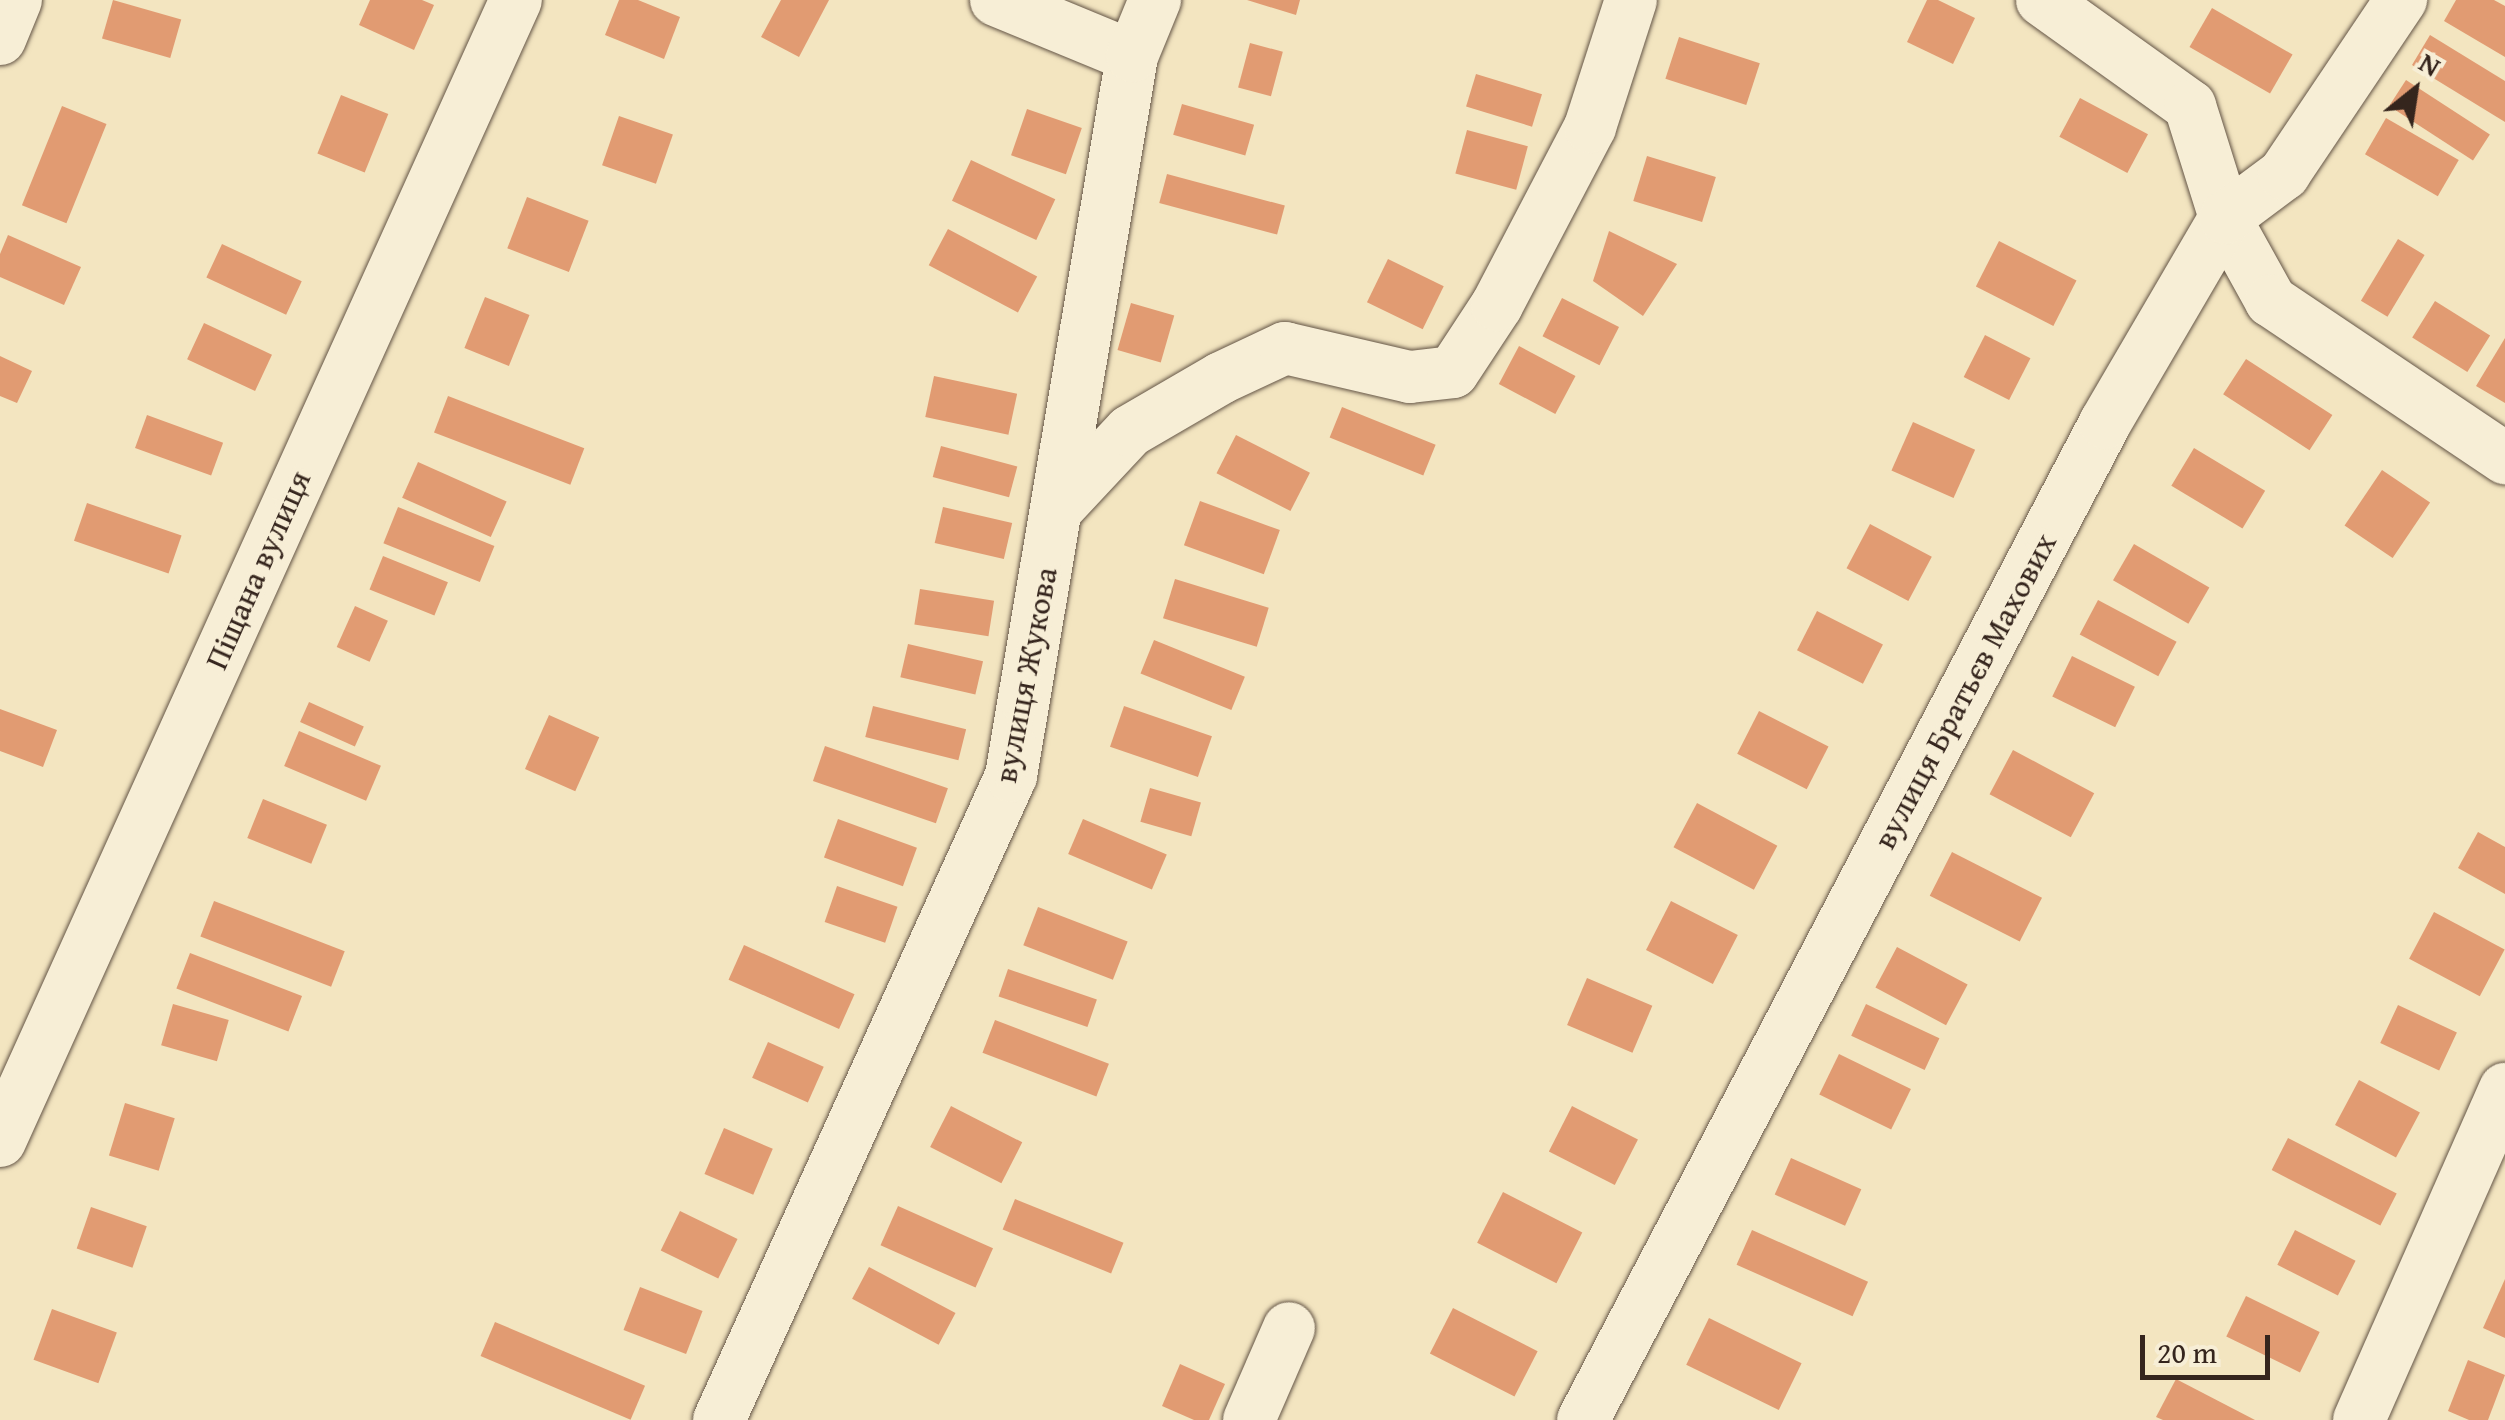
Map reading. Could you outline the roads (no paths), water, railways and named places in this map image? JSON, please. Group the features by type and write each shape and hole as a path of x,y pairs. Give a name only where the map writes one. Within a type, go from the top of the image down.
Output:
{"street":[{"path":"0,39 16,0"},
{"name":"Піщана вулиця","path":"0,1140 516,0"},
{"path":"996,0 1132,56"},
{"name":"вулиця Жукова","path":"719,1420 1011,776 1132,56 1155,0"},
{"path":"1058,508 1130,431 1220,378 1285,348 1410,377 1453,372 1497,305 1590,127 1631,0"},
{"path":"2042,0 2190,106 2225,218 2271,301 2505,458"},
{"name":"вулиця Братьєв Махових","path":"1583,1420 2106,423 2225,218 2284,174 2401,0"},
{"path":"2359,1420 2505,1089"},
{"path":"1249,1420 1289,1328"}]}
